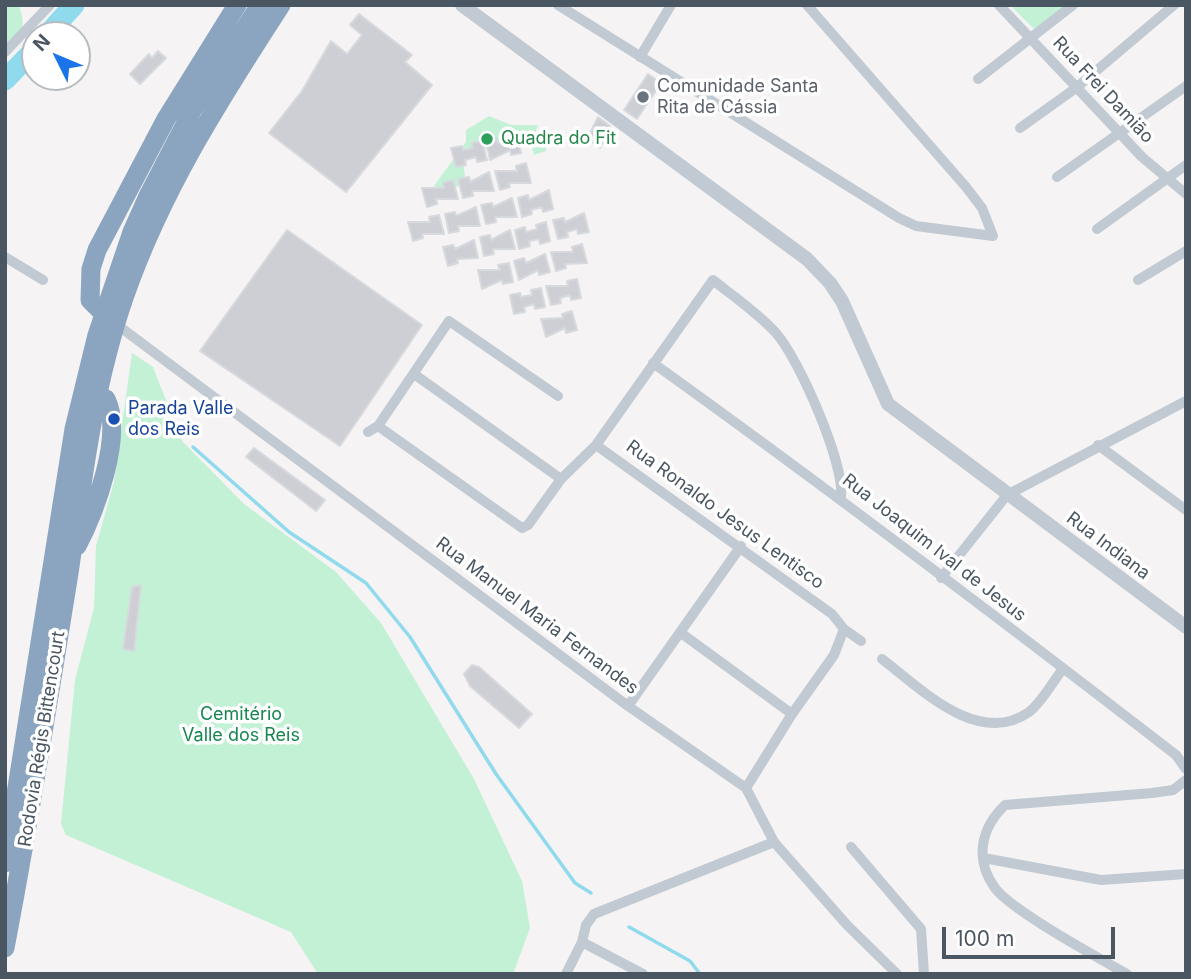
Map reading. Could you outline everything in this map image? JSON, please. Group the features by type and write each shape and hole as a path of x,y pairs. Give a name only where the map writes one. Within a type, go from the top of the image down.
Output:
{"highway":[{"path":"110,320 90,300 88,287 97,250 166,119 237,5"},
{"path":"89,394 131,232 193,109 260,5"},
{"path":"89,394 96,335 110,320 165,197 220,100 281,5"},
{"name":"Rodovia Régis Bittencourt","path":"5,863 59,536 89,394"},
{"name":"Rodovia Régis Bittencourt","path":"5,948 30,824 70,565 89,394"}],"street":[{"path":"5,52 50,5"},
{"name":"Rua Indiana","path":"462,5 818,269 842,300 888,404 1186,627"},
{"path":"558,5 899,218 916,226 993,236 982,208 967,187 807,5"},
{"path":"640,57 671,5"},
{"name":"Rua Frei Damião","path":"999,5 1120,135 1166,180 1186,194"},
{"path":"978,79 1073,5"},
{"path":"1020,128 1076,88 1174,5"},
{"path":"1057,177 1186,86"},
{"path":"1097,229 1186,165"},
{"path":"1138,280 1186,251"},
{"path":"5,257 43,280"},
{"path":"558,396 449,320 414,374 373,429 522,528 528,525 561,479 596,444 713,280 768,324 785,345 837,461 842,485 841,497"},
{"name":"Rua Manuel Maria Fernandes","path":"110,320 332,479 628,706 746,788 774,842 863,942 897,974"},
{"name":"Rua Joaquim Ival de Jesus","path":"653,363 841,497 941,578 1176,755 1186,769"},
{"path":"414,374 561,479"},
{"path":"941,578 1007,495 1186,401"},
{"name":"Rua Ronaldo Jesus Lentisco","path":"596,444 741,546 832,614 844,629 861,641"},
{"path":"1098,445 1186,510"},
{"path":"628,706 741,546"},
{"path":"746,788 792,714 834,655 844,629"},
{"path":"681,633 792,714"},
{"path":"882,659 950,711 992,722 1011,720 1034,707 1062,670"},
{"path":"1127,974 1006,899 995,888 984,858 983,836 988,824 1005,805 1152,793 1173,790 1186,780"},
{"path":"566,974 582,942 586,925 594,914 774,842"},
{"path":"851,847 915,918 923,943 924,974"},
{"path":"984,858 1101,880 1186,874"},
{"path":"582,942 639,973"}],"green space":[{"path":"5,5 19,5 23,21 21,33 5,55"},
{"path":"1010,5 1066,5 1034,29"},
{"path":"489,116 511,125 538,125 534,135 546,140 546,151 534,155 530,141 516,140 472,153 466,147 463,163 466,184 442,191 434,186 466,142 466,130"},
{"name":"Cemitério Valle dos Reis","path":"132,353 153,367 182,441 244,504 336,572 381,623 474,779 522,881 530,928 513,974 318,974 291,932 66,835 61,824 75,680 94,608 96,546 114,482"}],"building":[{"path":"359,14 412,55 405,62 432,85 346,192 269,133 302,91 331,41 347,54 362,35 350,25"},
{"path":"158,51 166,58 140,84 130,74 149,54 152,58"},
{"name":"Comunidade Santa Rita de Cássia","path":"648,74 661,83 637,119 624,110"},
{"path":"598,117 610,126 600,148 587,139"},
{"path":"517,134 521,153 511,155 510,150 490,160 486,141 496,138 498,143 508,141 507,136"},
{"path":"482,141 487,160 477,162 476,157 465,160 466,165 456,167 451,148 473,148 472,143"},
{"path":"526,163 531,183 509,183 510,187 500,190 495,171 517,171 516,166"},
{"path":"489,172 494,191 472,191 473,196 463,198 458,179 469,177 470,182"},
{"path":"453,180 458,199 436,199 437,204 427,207 422,188 444,188 443,183"},
{"path":"549,190 553,209 543,212 542,207 531,210 532,214 522,217 518,198 528,195 529,200"},
{"path":"512,198 517,217 495,217 496,222 486,224 481,205 492,203 493,207"},
{"path":"476,207 480,226 458,226 459,231 449,233 445,214 455,212 456,216"},
{"path":"584,213 589,232 578,234 577,229 567,232 568,237 558,239 553,220 564,218 565,222"},
{"path":"439,215 444,234 422,234 423,238 413,241 408,222 430,222 429,217"},
{"path":"546,222 550,241 540,244 539,239 529,241 530,246 519,249 515,230 525,227 526,232 537,229 536,225"},
{"path":"287,230 422,325 340,446 200,351"},
{"path":"510,230 515,249 493,249 494,254 484,256 480,237 490,235 491,240"},
{"path":"474,240 478,258 457,259 458,263 448,266 443,247 453,245 455,249"},
{"path":"582,244 587,263 565,264 566,268 556,271 551,252 573,252 572,247"},
{"path":"545,254 550,272 539,275 538,270 519,280 514,261 524,258 526,263"},
{"path":"509,263 513,282 503,284 502,280 482,289 478,270 500,270 498,265"},
{"path":"577,279 581,298 571,300 570,295 560,298 561,303 551,305 546,286 568,286 567,281"},
{"path":"541,288 545,307 535,309 534,304 524,307 525,312 514,314 510,295 532,295 531,290"},
{"path":"572,311 577,330 566,333 565,328 546,337 541,319 563,318 562,314"},
{"path":"254,448 325,500 316,511 246,457"},
{"path":"141,585 134,651 123,649 132,587"},
{"path":"472,665 479,667 532,714 519,728 470,686 464,674"}],"waterway":[{"path":"60,21 74,5"},
{"path":"5,80 21,63"},
{"path":"193,447 289,532 366,583 410,637 496,774 575,883 591,893"},
{"path":"629,927 690,961 700,974"}],"place":[{"name":"Comunidade Santa Rita de Cássia","path":"643,97"},
{"name":"Quadra do Fit","path":"487,139"},
{"name":"Parada Valle dos Reis","path":"114,419"}]}
